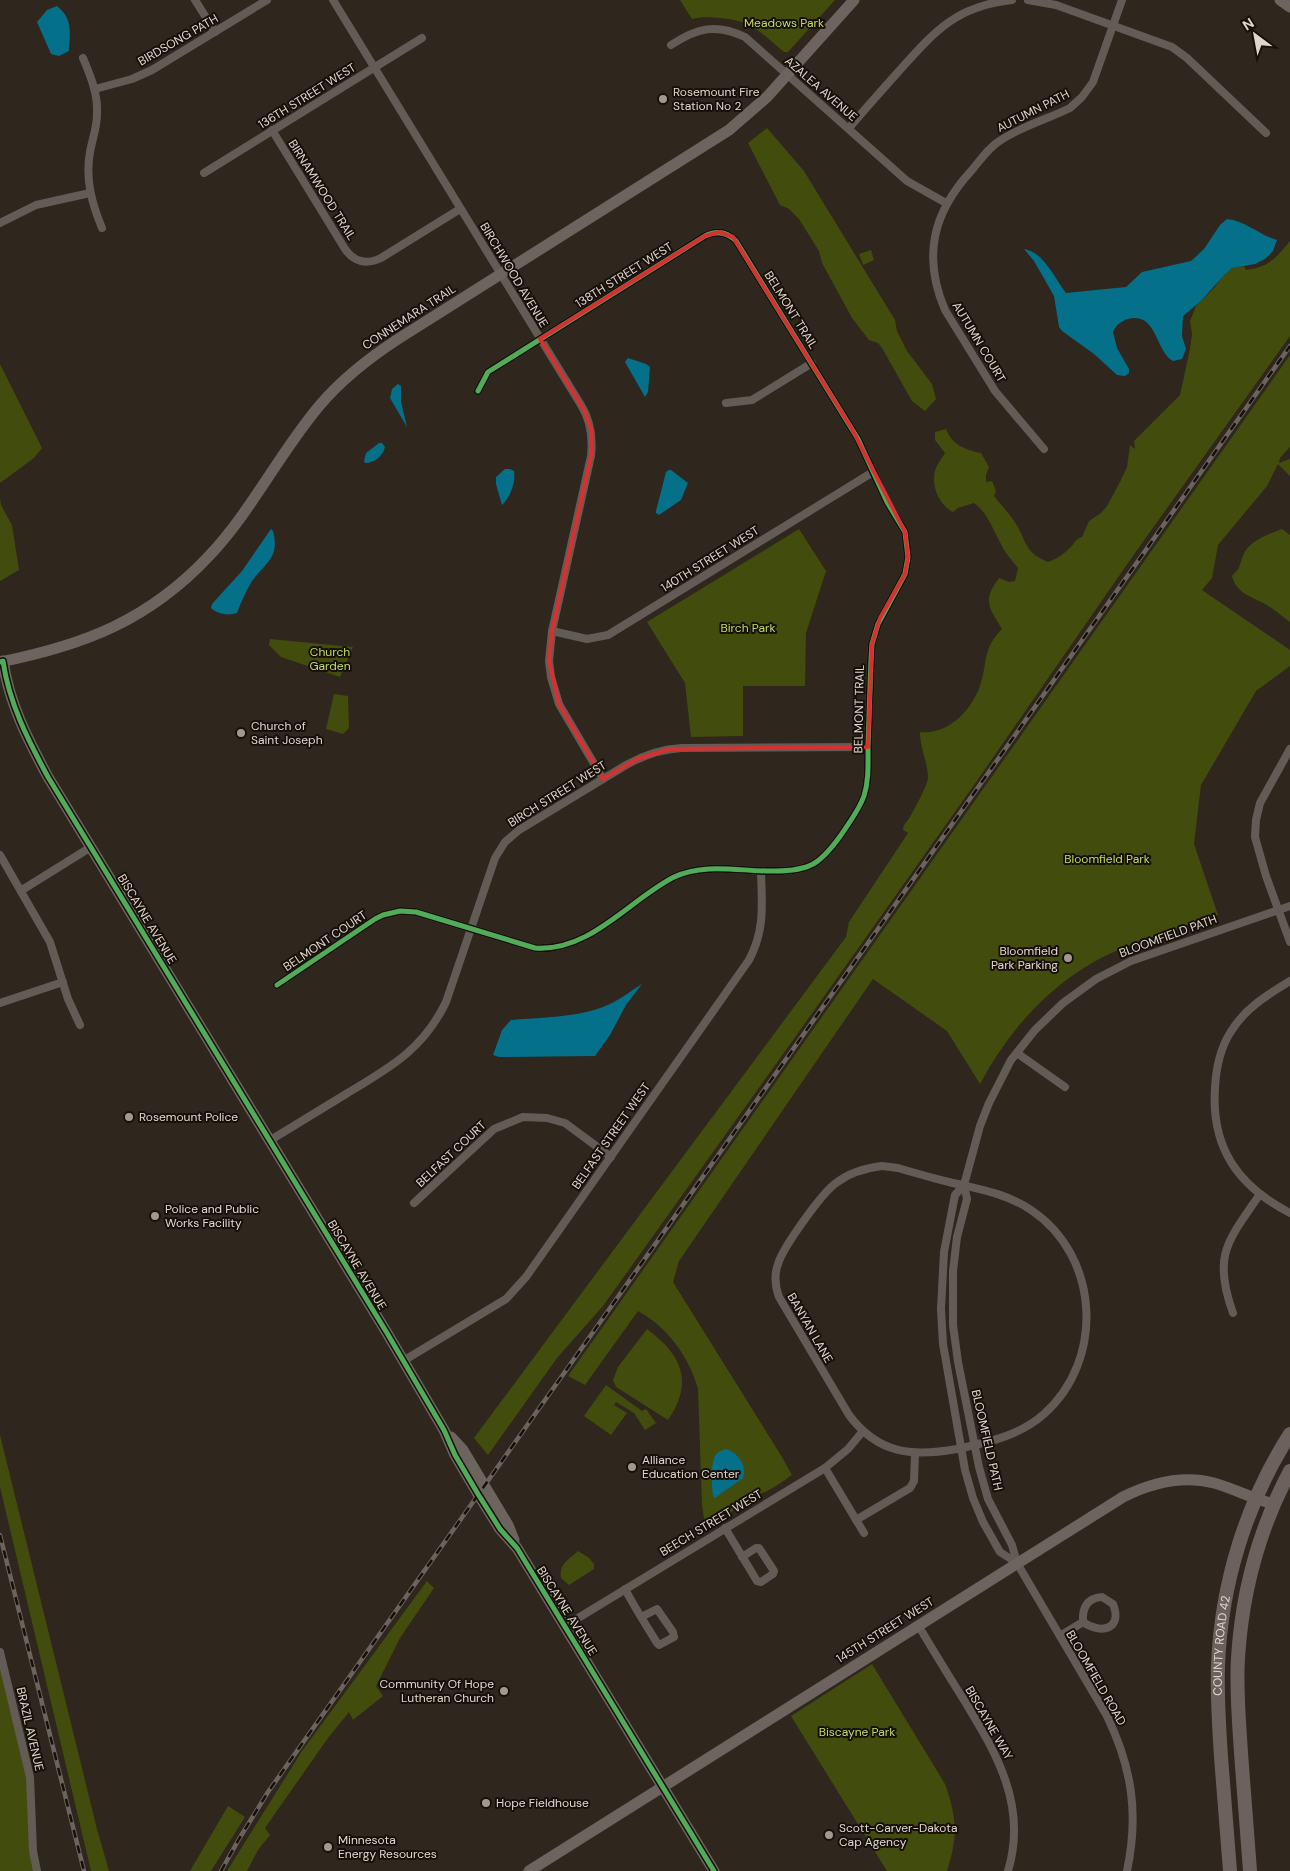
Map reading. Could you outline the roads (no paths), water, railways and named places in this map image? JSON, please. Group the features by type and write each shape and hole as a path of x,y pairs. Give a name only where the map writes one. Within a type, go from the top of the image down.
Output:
{"highway":[{"name":"COUNTY ROAD 42","path":"1230,1871 1219,1720 1218,1651 1229,1579 1239,1543 1256,1500 1278,1454 1290,1434"},
{"name":"COUNTY ROAD 42","path":"1250,1871 1238,1709 1238,1657 1242,1621 1252,1568 1274,1504 1290,1471"}],"street":[{"path":"195,0 215,32"},
{"name":"BIRDSONG PATH","path":"95,89 132,79 152,70 267,0"},
{"name":"BIRCHWOOD AVENUE","path":"333,0 588,419 592,437 591,456 552,631 549,662 554,690 566,717 603,779"},
{"name":"CONNEMARA TRAIL","path":"1,661 54,650 98,635 142,612 169,593 211,554 226,536 307,421 336,387 374,355 729,130 760,104 788,75 854,0"},
{"path":"848,128 940,27 963,13 1000,1 1012,0"},
{"path":"1028,0 1056,5 1163,43 1178,52 1266,133"},
{"name":"AUTUMN PATH","path":"946,203 960,183 997,142 1077,103 1093,82 1122,0"},
{"path":"1280,0 1290,7"},
{"name":"AZALEA AVENUE","path":"671,45 688,34 700,30 734,32 750,40 911,184 946,203"},
{"name":"136TH STREET WEST","path":"204,173 422,38"},
{"path":"83,58 95,89 96,129 88,171 90,193 102,228"},
{"name":"BIRNAMWOOD TRAIL","path":"272,130 346,249 358,261 369,262 381,258 460,209"},
{"path":"0,223 36,205 90,193"},
{"name":"AUTUMN COURT","path":"946,203 936,229 933,250 934,273 942,303 995,391 1044,449"},
{"name":"138TH STREET WEST","path":"478,391 488,372 705,236 720,232"},
{"name":"BELMONT TRAIL","path":"471,929 535,948 562,947 579,941 669,880 689,871 707,868 761,872 798,870 813,864 829,852 852,819 864,795 868,773 872,644 880,618 905,574 908,557 904,532 887,502 858,439 812,363 736,241 729,235 720,232"},
{"path":"726,404 752,400 812,363"},
{"name":"140TH STREET WEST","path":"552,631 586,639 608,635 873,472"},
{"name":"BISCAYNE AVENUE","path":"1,661 11,700 30,745 403,1361 444,1430 455,1456 473,1486 500,1529 517,1548 714,1871"},
{"name":"BIRCH STREET WEST","path":"269,1141 396,1064 420,1042 436,1022 444,1007 491,866 499,849 519,830 637,759 670,749 868,747"},
{"path":"1290,749 1264,795 1256,820 1257,847 1290,942"},
{"path":"22,890 91,847"},
{"path":"0,855 22,890 50,942 68,999 80,1025"},
{"name":"BELFAST STREET WEST","path":"403,1361 496,1306 513,1292 526,1277 750,960 757,944 762,920 761,872"},
{"name":"BLOOMFIELD PATH","path":"1017,1564 1000,1552 980,1514 970,1488 961,1448 944,1344 941,1302 946,1234 955,1195 964,1185 988,1103 1003,1074 1035,1030 1072,995 1107,972 1148,954 1290,906"},
{"name":"BELMONT COURT","path":"277,985 375,919 391,912 416,912 471,929"},
{"path":"1290,981 1255,1004 1237,1022 1223,1047 1216,1076 1216,1122 1223,1149 1238,1173 1260,1194 1290,1213"},
{"path":"1,1005 62,982"},
{"path":"1017,1053 1065,1087"},
{"name":"BELFAST COURT","path":"414,1203 494,1128 523,1117 547,1118 565,1123 611,1157"},
{"name":"BANYAN LANE","path":"873,1167 898,1168 964,1185 1012,1199 1048,1223 1063,1240 1076,1262 1084,1289 1088,1312 1086,1334 1081,1356 1072,1376 1059,1397 1044,1414 1028,1426 1001,1439 975,1446 915,1454 885,1446 863,1431 843,1406 779,1297 775,1277 780,1256 825,1193 834,1184 853,1173 873,1167"},
{"name":"BLOOMFIELD PATH","path":"964,1185 967,1199 955,1253 952,1308 957,1355 985,1490 1012,1545 1017,1564"},
{"path":"1233,1313 1226,1295 1223,1279 1225,1252 1230,1239 1260,1194"},
{"name":"BEECH STREET WEST","path":"565,1626 824,1468 848,1449 863,1431"},
{"path":"856,1520 910,1488 914,1481 915,1454"},
{"path":"824,1468 864,1533"},
{"name":"145TH STREET WEST","path":"529,1871 1123,1497 1142,1488 1168,1481 1196,1480 1274,1504"},
{"path":"725,1528 742,1557 758,1582 773,1574 770,1564 759,1548 742,1557"},
{"name":"BLOOMFIELD ROAD","path":"1017,1564 1108,1716 1116,1734 1127,1767 1133,1799 1133,1839 1127,1871"},
{"path":"625,1589 641,1617 659,1645 674,1637 660,1610 655,1609 641,1617"},
{"path":"1102,1597 1113,1604 1116,1614 1112,1624 1108,1627 1095,1630 1083,1622 1086,1603 1090,1600 1102,1597"},
{"path":"1060,1636 1083,1622"},
{"name":"BISCAYNE WAY","path":"918,1625 991,1744 1002,1768 1009,1790 1013,1816 1013,1840 1008,1871"},
{"name":"BRAZIL AVENUE","path":"0,1652 30,1777 33,1851 37,1871"}],"water":[{"path":"57,6 66,16 70,32 69,51 59,56 51,54 37,22 47,10"},
{"path":"1227,219 1240,222 1277,240 1273,251 1265,259 1255,264 1232,268 1201,301 1183,316 1182,336 1186,349 1182,359 1173,361 1167,356 1155,333 1145,321 1138,318 1128,319 1119,324 1113,332 1117,348 1129,369 1129,373 1125,376 1117,375 1094,354 1062,331 1059,327 1054,296 1034,261 1024,249 1031,251 1043,261 1066,293 1126,287 1142,272 1191,261 1204,249 1220,225"},
{"path":"628,358 650,367 648,392 645,397 625,362"},
{"path":"398,384 401,386 401,402 407,427 390,398 392,389"},
{"path":"379,443 382,443 385,447 380,456 375,460 365,463 366,453"},
{"path":"505,469 514,471 514,480 510,494 502,505 496,477"},
{"path":"669,470 688,483 681,500 659,515 656,511 666,472"},
{"path":"271,529 275,540 273,554 252,581 237,613 223,614 216,612 211,608 212,604 242,571"},
{"path":"642,984 626,1005 610,1035 595,1056 499,1057 493,1055 502,1030 511,1020 588,1012 620,999"},
{"path":"725,1449 734,1453 743,1464 743,1478 715,1498 712,1487 712,1464 716,1455"}],"railway":[{"path":"221,1871 268,1792 1290,346"},
{"path":"0,1535 84,1871"}],"place":[{"name":"Rosemount Fire Station No 2","path":"663,99"},
{"name":"Church of Saint Joseph","path":"241,733"},
{"name":"Bloomfield Park Parking","path":"1068,958"},
{"name":"Rosemount Police","path":"129,1117"},
{"name":"Police and Public Works Facility","path":"155,1216"},
{"name":"Alliance Education Center","path":"632,1467"},
{"name":"Community Of Hope Lutheran Church","path":"504,1691"},
{"name":"Hope Fieldhouse","path":"486,1803"},
{"name":"Scott-Carver-Dakota Cap Agency","path":"829,1835"},
{"name":"Minnesota Energy Resources","path":"328,1847"}],"park label":[{"name":"Meadows Park","path":"784,23"},
{"name":"Birch Park","path":"748,628"},
{"name":"Church Garden","path":"330,659"},
{"name":"Bloomfield Park","path":"1107,859"},
{"name":"Biscayne Park","path":"857,1732"}]}
